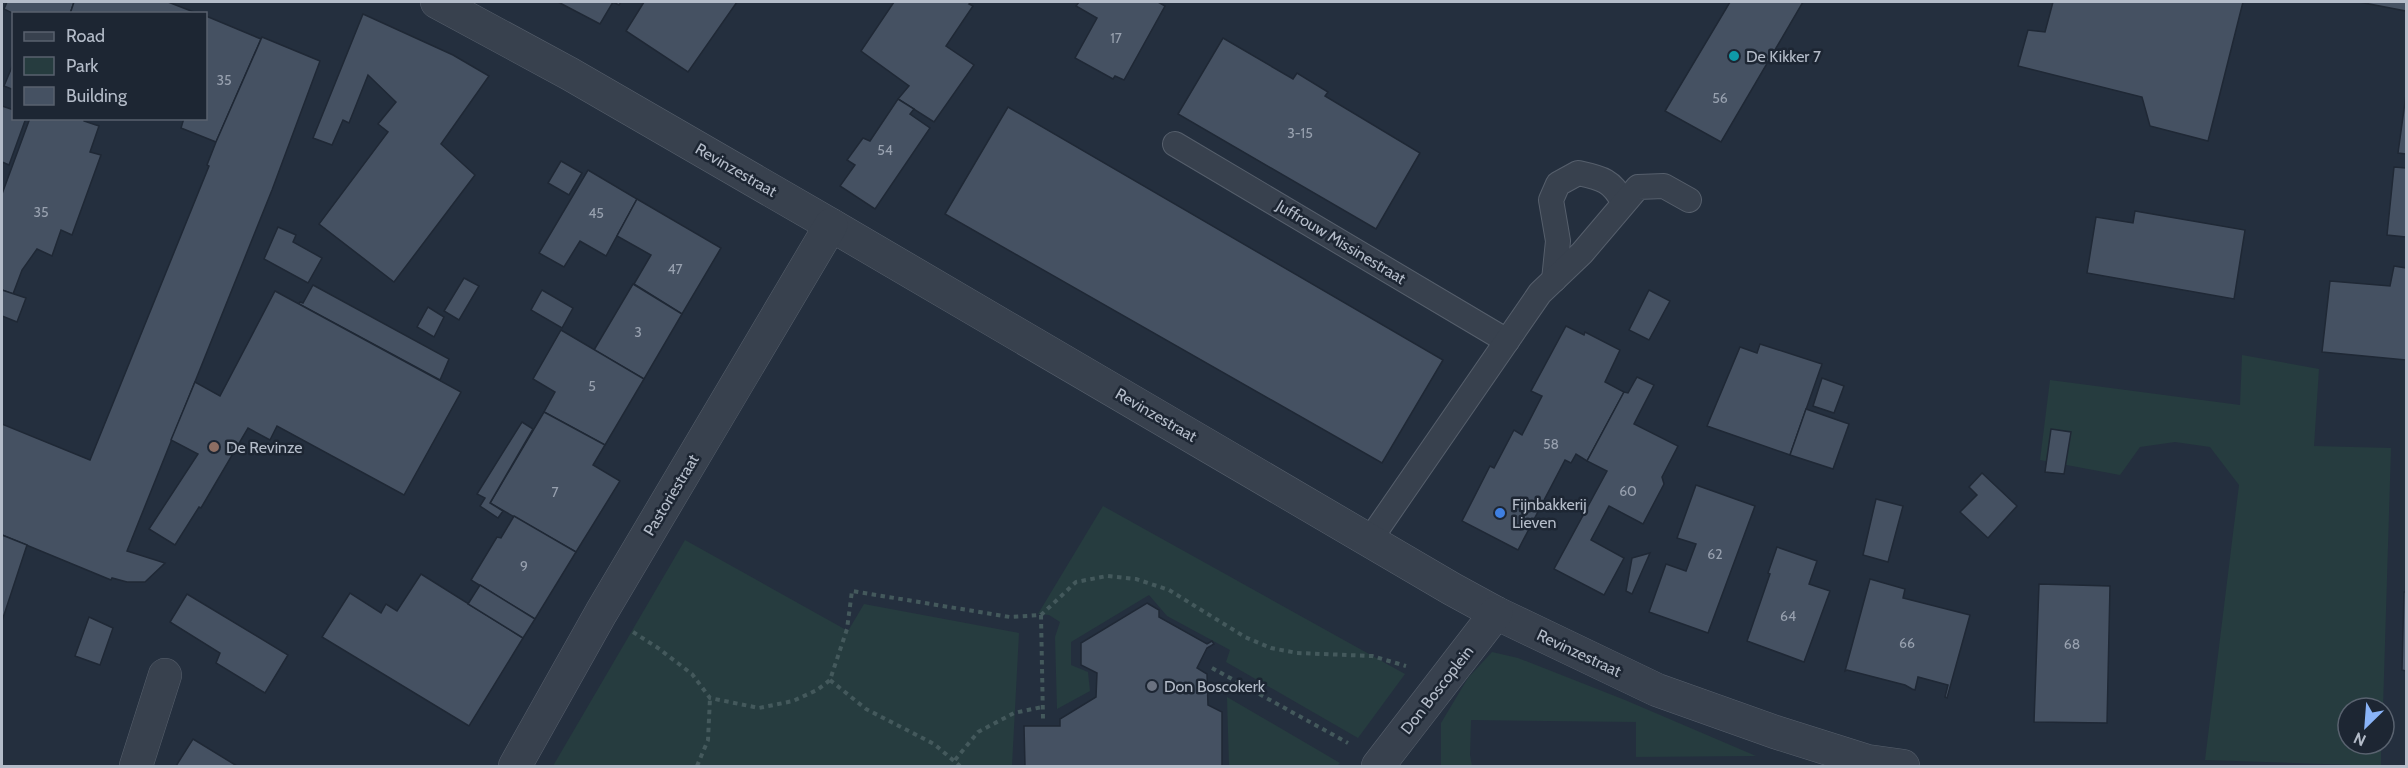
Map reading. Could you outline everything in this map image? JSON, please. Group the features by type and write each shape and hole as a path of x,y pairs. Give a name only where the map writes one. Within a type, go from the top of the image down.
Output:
{"street":[{"name":"Revinzestraat","path":"437,2 570,74 1496,613 1657,690 1798,740 1867,761 1902,766"},
{"name":"Pastoriestraat","path":"515,766 602,613 831,225"},
{"name":"Don Boscoplein","path":"1380,764 1496,613"},
{"path":"136,766 165,675"}],"lane":[{"name":"Juffrouw Missinestraat","path":"1174,144 1507,341"},
{"path":"1554,280 1558,242 1551,200 1558,184 1578,173 1594,176 1611,183 1623,202"},
{"path":"1369,541 1540,293 1582,253 1623,202 1638,187 1664,186 1689,200"}],"path":[{"path":"710,698 759,708 793,701 817,690 830,680 847,629 852,591 1010,617 1041,615 1076,582 1107,576 1136,579 1169,590 1245,637 1270,648 1298,653 1372,656 1405,666 1441,685"},
{"path":"602,613 658,648 692,674 710,698 708,740 697,766"},
{"path":"1041,615 1043,719"},
{"path":"1212,668 1380,764"},
{"path":"830,680 866,709 934,744 960,766"},
{"path":"955,760 978,732 1014,713 1042,707"}],"green space":[{"path":"2242,355 2319,369 2314,446 2391,448 2383,696 2336,696 2336,756 2381,756 2381,766 2205,760 2239,485 2210,447 2175,442 2140,447 2120,475 2040,460 2050,380 2240,405"},
{"path":"1103,506 1405,674 1358,738 1226,662 1230,650 1167,616 1149,595 1071,642 1071,665 1088,672 1090,691 1057,709 1055,637 1060,622 1049,615 1038,614"},
{"path":"685,540 848,631 864,604 1019,633 1012,766 553,766"},
{"path":"1492,652 1518,658 1625,700 1756,756 1636,757 1636,722 1471,720 1472,766 1441,766 1441,723 1468,678"},
{"path":"1227,697 1340,763 1337,766 1229,766"}],"building":[{"path":"7,2 74,2 71,12 12,13 4,9"},
{"path":"74,2 168,2 194,12 71,12"},
{"path":"558,2 613,2 600,24"},
{"path":"644,2 737,2 688,72 626,31"},
{"path":"894,2 971,2 969,4 973,6 946,46 974,65 934,122 898,99 909,86 861,51"},
{"path":"1079,2 1158,2 1165,6 1124,80 1115,76 1113,79 1075,58 1097,18 1076,6"},
{"name":"De Kikker 7","path":"1730,2 1803,2 1721,142 1665,111"},
{"path":"2053,2 2243,2 2208,141 2150,126 2142,97 2018,66 2028,30 2045,32"},
{"path":"2359,2 2406,2 2406,11"},
{"path":"363,14 453,55 489,76 441,144 475,175 394,282 319,224 388,132 378,124 396,102 368,75 349,123 343,120 332,145 313,138"},
{"path":"207,16 261,39 216,142 181,128 183,120 207,120"},
{"path":"262,37 320,61 272,190 127,551 165,563 145,582 127,582 112,578 111,580 2,535 2,424 90,460 209,166 207,165 216,142"},
{"path":"1223,38 1293,79 1297,73 1328,92 1325,96 1420,153 1376,229 1178,114"},
{"path":"12,67 12,89 4,86"},
{"path":"2406,95 2406,154 2398,153"},
{"path":"898,99 914,109 910,114 930,128 875,209 840,186 855,165 847,160 863,138 870,141"},
{"path":"2,106 12,109 12,120 25,120 9,165 2,162"},
{"path":"1008,107 1443,360 1382,463 945,214"},
{"path":"29,120 84,120 99,126 90,152 101,155 72,235 61,230 52,256 37,249 22,270 13,294 2,290 2,194"},
{"path":"561,161 582,173 569,195 548,183"},
{"path":"2394,167 2406,168 2406,237 2387,235"},
{"path":"588,170 637,199 606,256 580,241 564,267 539,253"},
{"path":"637,199 721,248 682,314 634,284 651,255 617,236"},
{"path":"2135,211 2245,230 2234,299 2087,273 2096,217 2133,223"},
{"path":"278,227 296,235 293,242 322,258 308,283 264,259"},
{"path":"2394,266 2406,268 2406,360 2322,352 2330,281 2390,286"},
{"path":"464,278 479,286 459,320 444,311"},
{"path":"633,284 682,314 644,379 594,350"},
{"path":"313,285 449,359 440,380 299,304 303,303"},
{"path":"2,290 26,298 17,322 2,316"},
{"path":"542,290 573,308 562,328 531,310"},
{"path":"1649,290 1670,301 1649,340 1629,330"},
{"path":"275,291 461,392 404,495 277,426 270,440 248,428 201,508 199,507 175,545 149,529 198,454 171,440 195,382 220,396"},
{"path":"428,307 444,317 434,337 417,327"},
{"path":"1566,326 1584,335 1585,332 1620,350 1605,382 1624,392 1587,461 1576,454 1571,463 1565,460 1518,550 1462,521 1490,466 1494,468 1514,430 1522,435 1542,396 1531,391"},
{"path":"561,330 644,379 605,445 544,412 555,392 533,379"},
{"path":"1760,344 1822,364 1790,455 1707,426 1740,347 1757,353"},
{"path":"1637,377 1654,385 1634,424 1678,446 1662,477 1664,484 1643,524 1609,506 1591,540 1624,558 1604,595 1554,569 1607,471 1587,461 1624,392 1628,393"},
{"path":"1822,378 1844,386 1834,413 1813,406"},
{"path":"1806,409 1849,424 1833,469 1790,455"},
{"path":"544,412 605,445 593,465 620,481 576,552 490,503"},
{"path":"522,422 533,429 490,503 503,511 498,518 480,506 485,498 477,494"},
{"path":"2051,429 2071,432 2064,474 2045,472"},
{"path":"1982,473 2017,506 1988,538 1960,512 1977,495 1969,487"},
{"path":"1696,485 1755,506 1708,633 1649,612 1666,564 1686,571 1696,544 1677,538"},
{"path":"1876,499 1903,506 1888,562 1863,555"},
{"path":"514,516 576,552 535,619 471,580 497,537 501,538"},
{"path":"2,535 27,545 2,621"},
{"path":"1777,547 1817,561 1809,584 1830,591 1804,662 1747,641"},
{"path":"1650,553 1632,594 1626,591 1632,558"},
{"path":"421,574 523,638 469,726 322,637 350,593 381,613 386,604 397,611"},
{"path":"1870,579 1905,589 1903,598 1970,615 1947,698 1945,697 1948,685 1918,677 1915,690 1905,685 1845,671"},
{"path":"2039,584 2110,586 2107,723 2034,722"},
{"path":"480,585 535,619 523,638 468,604"},
{"path":"2404,592 2406,592 2406,671 2402,670"},
{"path":"187,594 288,655 265,693 216,663 220,653 170,622"},
{"name":"Don Boscokerk","path":"1147,603 1159,610 1159,617 1207,644 1212,641 1214,644 1207,648 1197,668 1207,674 1208,705 1222,712 1222,766 1025,766 1024,726 1060,726 1060,719 1096,697 1097,673 1081,665 1081,643"},
{"path":"89,617 113,628 100,665 75,656"},
{"path":"193,739 237,766 176,766"}],"place":[{"name":"De Kikker 7","path":"1734,56"},
{"name":"De Revinze","path":"214,447"},
{"name":"Fijnbakkerij Lieven","path":"1500,513"},
{"name":"Don Boscokerk","path":"1152,686"}]}
